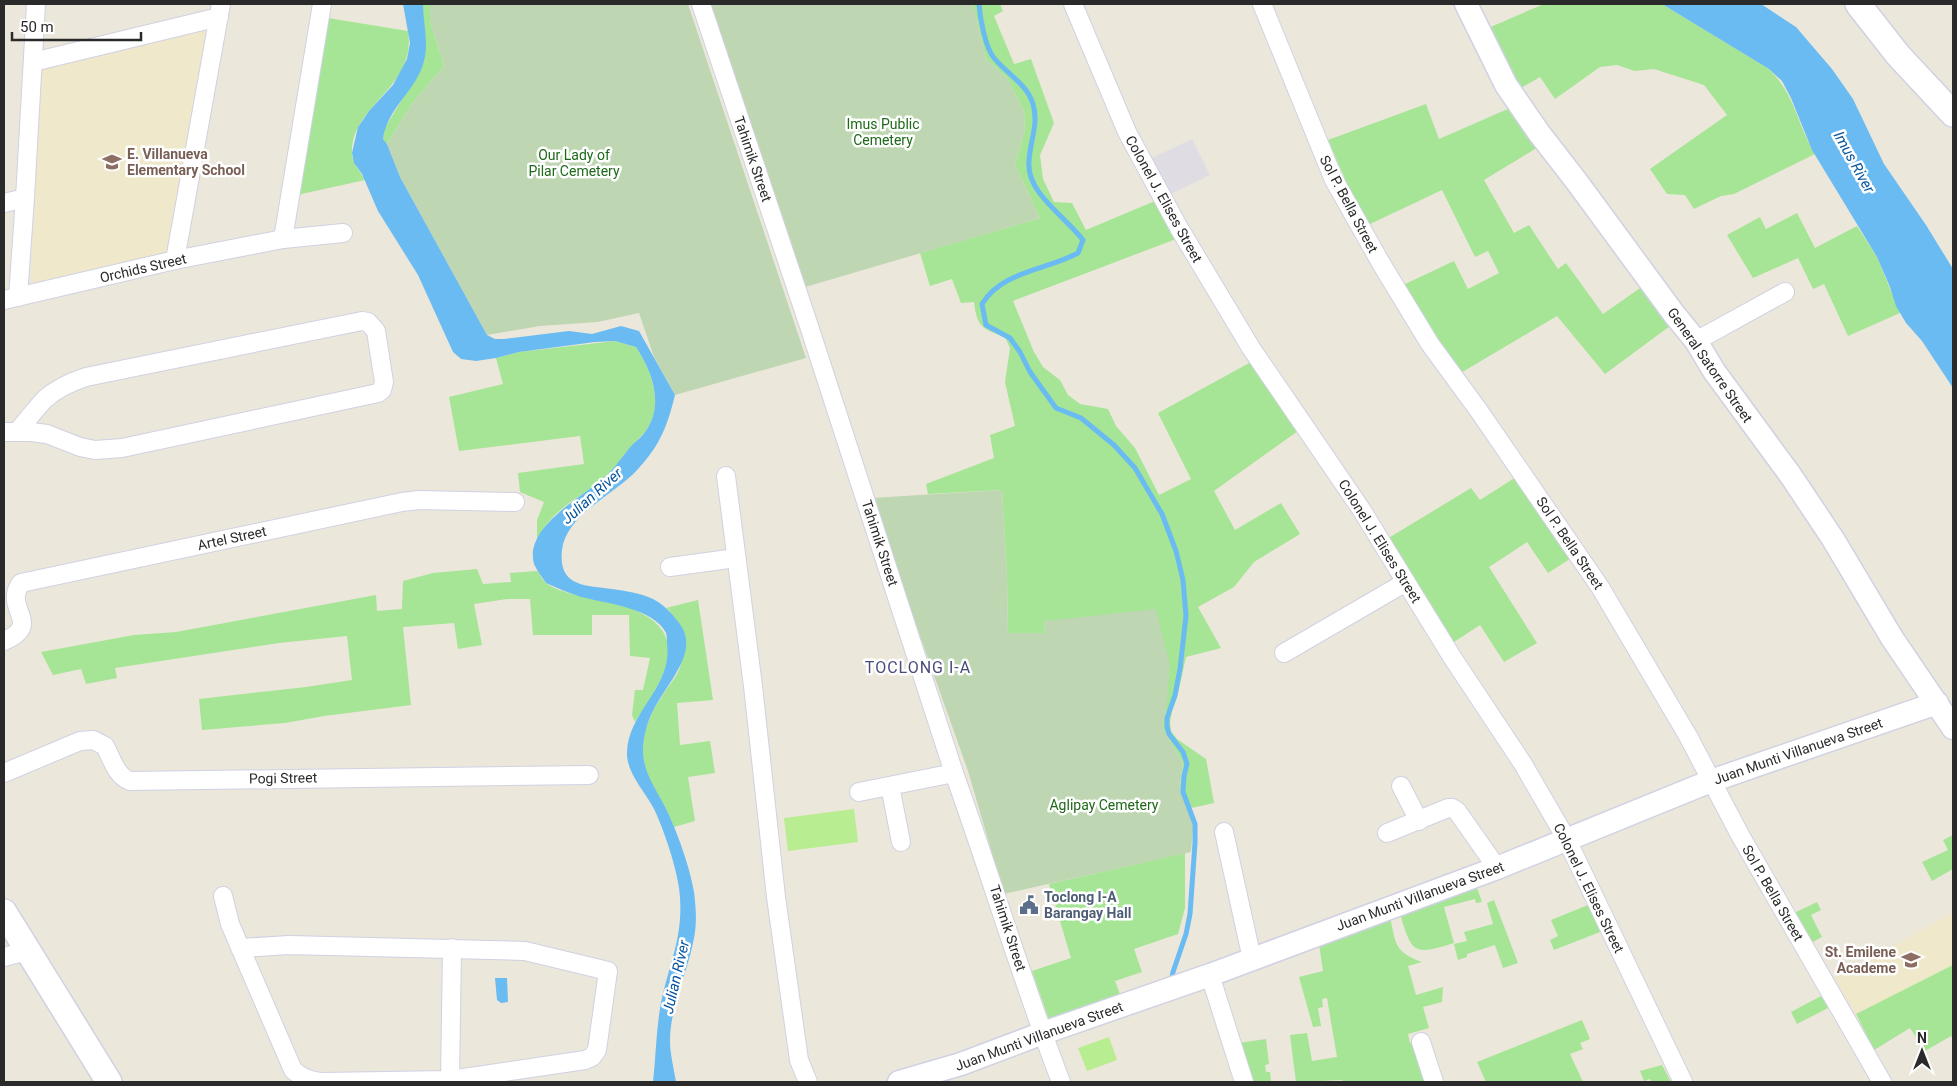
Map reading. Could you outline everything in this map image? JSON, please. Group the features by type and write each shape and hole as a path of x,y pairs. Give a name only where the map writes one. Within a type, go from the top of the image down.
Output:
{"main road":[{"path":"1858,4 1898,54 1952,109"},
{"path":"4,912 15,954 109,1082"}],"street":[{"path":"11,298 25,198 36,4"},
{"path":"283,239 322,4"},
{"name":"Tahimik Street","path":"701,4 809,326 954,774 1061,1082"},
{"name":"Colonel J. Elises Street","path":"1072,4 1127,132 1179,228 1251,348 1338,474 1522,764 1567,840 1682,1082"},
{"name":"Sol P. Bella Street","path":"1262,4 1334,180 1382,266 1430,344 1485,419 1600,586 1882,1082"},
{"name":"General Satorre Street","path":"1466,4 1506,85 1539,133 1696,341 1714,371 1791,476 1833,539 1892,638 1953,728"},
{"path":"33,62 220,10 175,260"},
{"path":"4,203 25,198"},
{"name":"Orchids Street","path":"11,298 175,260 283,239 343,234"},
{"path":"1696,341 1785,292"},
{"path":"362,321 368,322 376,331 384,382 382,390 378,393 122,448 87,448 47,434 10,432 54,391 86,377 362,321"},
{"path":"726,476 753,686 776,897 799,1060 808,1082"},
{"name":"Artel Street","path":"4,641 21,631 22,624 15,599 16,590 21,583 402,502 419,500 515,502"},
{"path":"670,566 736,558"},
{"path":"1284,653 1406,582"},
{"name":"Juan Munti Villanueva Street","path":"899,1082 931,1078 1043,1033 1210,975 1497,868 1711,781 1937,703"},
{"name":"Pogi Street","path":"4,772 80,741 93,740 105,746 118,774 130,782 590,775"},
{"path":"859,792 954,774"},
{"path":"890,786 901,842"},
{"path":"1401,786 1419,821"},
{"path":"1387,833 1452,808 1457,811 1497,868"},
{"path":"1224,832 1252,959"},
{"path":"223,896 230,924 240,948 293,1070 300,1077 321,1082 450,1081 592,1057 597,1050 608,971 525,951 289,945 240,948"},
{"path":"450,1081 452,948"},
{"path":"1210,975 1244,1082"},
{"path":"1421,1042 1434,1082"}],"shaded area":[{"name":"E. Villanueva Elementary School","path":"204,27 209,29 172,254 35,284 31,278 40,69"},
{"path":"1192,139 1210,175 1167,196 1148,160"},
{"name":"St. Emilene Academe","path":"1953,913 1953,965 1856,1014 1834,978"}],"green space":[{"path":"423,4 430,4 430,21 444,66 411,105 387,144 383,139 384,129 403,98"},
{"name":"Our Lady of Pilar Cemetery","path":"430,4 688,4 806,358 675,395 654,357 639,313 598,322 540,326 487,335 400,177 387,144 411,105 444,66 430,21"},
{"name":"Imus Public Cemetery","path":"707,4 973,4 986,59 1007,78 1024,111 1025,130 1015,164 1040,218 802,288"},
{"path":"973,4 1000,4 1003,11 994,16 1014,64 1031,59 1054,123 1040,155 1043,179 1054,202 1072,203 1086,230 1155,201 1176,239 1013,301 1034,352 1043,367 1060,380 1068,395 1080,404 1108,409 1116,426 1135,448 1159,495 1191,479 1158,413 1251,362 1298,431 1214,491 1235,530 1281,503 1300,534 1254,562 1234,587 1198,607 1221,648 1186,657 1170,722 1171,731 1177,739 1206,759 1214,803 1187,809 1180,786 1183,763 1162,727 1166,711 1044,621 1045,633 1008,633 1002,490 928,494 926,484 994,458 990,435 1015,426 1005,382 1010,348 1005,337 991,332 982,326 977,317 974,302 961,303 952,279 930,286 920,253 1040,218 1015,164 1025,130 1024,111 1007,78 986,59"},
{"path":"1544,4 1662,4 1769,69 1778,79 1791,100 1815,154 1734,194 1721,196 1694,209 1685,195 1667,194 1650,169 1727,115 1704,85 1654,69 1635,71 1617,65 1600,67 1555,99 1540,77 1519,89 1486,29"},
{"path":"328,18 408,31 408,51 403,67 394,82 362,121 354,136 352,157 365,180 297,195"},
{"path":"1426,104 1439,139 1510,108 1540,146 1484,180 1514,233 1529,225 1558,269 1566,263 1603,314 1643,286 1670,326 1605,374 1557,316 1459,374 1401,286 1454,261 1468,289 1499,273 1488,251 1475,257 1442,190 1368,225 1356,204 1328,140"},
{"path":"1797,213 1815,248 1857,226 1877,257 1900,313 1848,336 1824,284 1813,289 1798,258 1753,278 1727,235 1760,217 1766,229"},
{"path":"615,341 636,347 647,367 654,389 655,400 651,422 645,432 610,472 559,511 547,524 537,540 537,520 544,502 520,492 518,473 584,464 580,436 459,451 449,397 503,384 496,358 519,352"},
{"path":"1516,477 1573,557 1548,573 1527,542 1489,567 1537,643 1504,662 1480,625 1454,642 1387,539 1471,488 1480,500"},
{"name":"Aglipay Cemetery","path":"1002,490 1008,633 1045,633 1044,621 1156,609 1170,665 1166,711 1162,727 1183,763 1180,786 1193,826 1191,852 1004,894 968,771 871,498"},
{"path":"477,569 483,584 511,582 510,573 537,571 550,586 575,595 627,607 648,617 661,629 668,643 668,657 656,689 635,722 632,715 635,690 643,690 650,658 630,656 629,615 592,615 592,635 533,635 530,599 507,599 474,604 482,645 458,649 454,623 403,627 411,705 285,723 202,730 199,699 352,680 347,636 279,643 115,668 117,678 86,684 81,669 53,675 41,652 134,635 176,632 376,595 377,611 402,609 403,581 433,573"},
{"path":"698,600 713,700 677,703 680,745 710,741 715,773 688,777 695,821 674,827 648,775 642,749 648,722 661,697 677,674 681,663 670,611 666,608"},
{"path":"854,809 858,842 788,851 784,818"},
{"path":"1953,835 1953,869 1932,881 1922,862 1948,850 1943,840"},
{"path":"1185,853 1185,908 1178,934 1134,949 1142,972 1115,981 1121,997 1049,1020 1032,971 1071,958 1049,884"},
{"path":"1476,885 1482,902 1476,903 1475,899 1444,907 1454,943 1422,950 1412,944 1400,914"},
{"path":"1494,900 1518,963 1503,968 1495,945 1467,954 1467,957 1458,960 1454,944 1467,941 1464,932 1493,924 1487,903"},
{"path":"1817,902 1821,910 1811,915 1822,937 1811,943 1794,913"},
{"path":"1588,905 1600,932 1554,950 1550,940 1558,936 1551,920"},
{"path":"1390,917 1398,946 1406,955 1422,962 1408,966 1416,995 1443,987 1442,1002 1423,1007 1429,1028 1408,1034 1410,1043 1416,1041 1429,1082 1343,1082 1342,1080 1296,1082 1290,1035 1307,1033 1312,1061 1337,1057 1327,998 1322,999 1323,1007 1318,1008 1321,1026 1313,1027 1299,977 1323,971 1319,944"},
{"path":"1953,965 1953,1039 1951,1036 1925,1051 1910,1028 1874,1050 1856,1014"},
{"path":"1821,996 1828,1008 1797,1024 1791,1012"},
{"path":"1582,1020 1590,1039 1580,1043 1583,1049 1570,1054 1583,1082 1486,1082 1477,1062"},
{"path":"1109,1037 1117,1060 1087,1071 1078,1048"},
{"path":"1266,1039 1269,1064 1265,1065 1266,1072 1270,1072 1271,1082 1249,1082 1239,1043"},
{"path":"1662,1065 1671,1082 1652,1082 1650,1079 1644,1081 1640,1071"}],"water":[{"name":"Julian River","path":"403,4 423,4 426,40 424,61 415,81 390,118 383,139 387,144 400,177 487,335 495,339 504,339 569,331 592,334 621,326 639,331 675,395 666,426 652,452 629,478 593,505 572,526 562,550 562,562 564,571 575,582 638,594 656,601 673,615 682,628 686,640 686,649 679,667 651,715 643,747 644,763 669,814 682,848 695,898 696,921 694,938 676,1002 671,1028 670,1041 676,1082 653,1082 661,1003 676,947 680,919 679,888 662,827 654,809 633,775 627,752 629,738 635,724 663,673 667,659 666,633 660,625 640,612 615,604 581,597 546,583 534,564 533,551 537,539 555,516 604,478 644,434 651,422 654,411 654,388 647,367 636,347 615,341 519,352 476,361 461,359 453,352 418,275 378,211 362,174 354,163 352,153 358,127 369,111 393,85 407,59 410,43"},
{"name":"Imus River","path":"1662,4 1761,4 1796,27 1832,69 1853,99 1884,164 1926,225 1953,269 1953,388 1896,306 1877,257 1812,150 1782,81 1769,69"},
{"path":"495,978 507,978 508,1002 501,1003 497,1000"}],"waterway":[{"path":"979,4 980,17 991,53 999,64 1026,91 1033,104 1035,126 1029,161 1030,173 1034,183 1048,204 1083,240 1078,253 1001,284 982,304 986,325 1010,338 1020,352 1030,372 1056,408 1081,418 1114,445 1135,468 1162,514 1176,551 1183,580 1186,616 1180,669 1175,695 1167,718 1167,727 1169,734 1183,752 1187,764 1183,792 1195,824 1195,843 1190,914 1171,983"}],"place":[{"name":"E. Villanueva Elementary School","path":"112,162"},
{"name":"Toclong I-A Barangay Hall","path":"1029,905"},
{"name":"St. Emilene Academe","path":"1911,960"}],"district":[{"name":"TOCLONG I-A","path":"918,667"}]}
